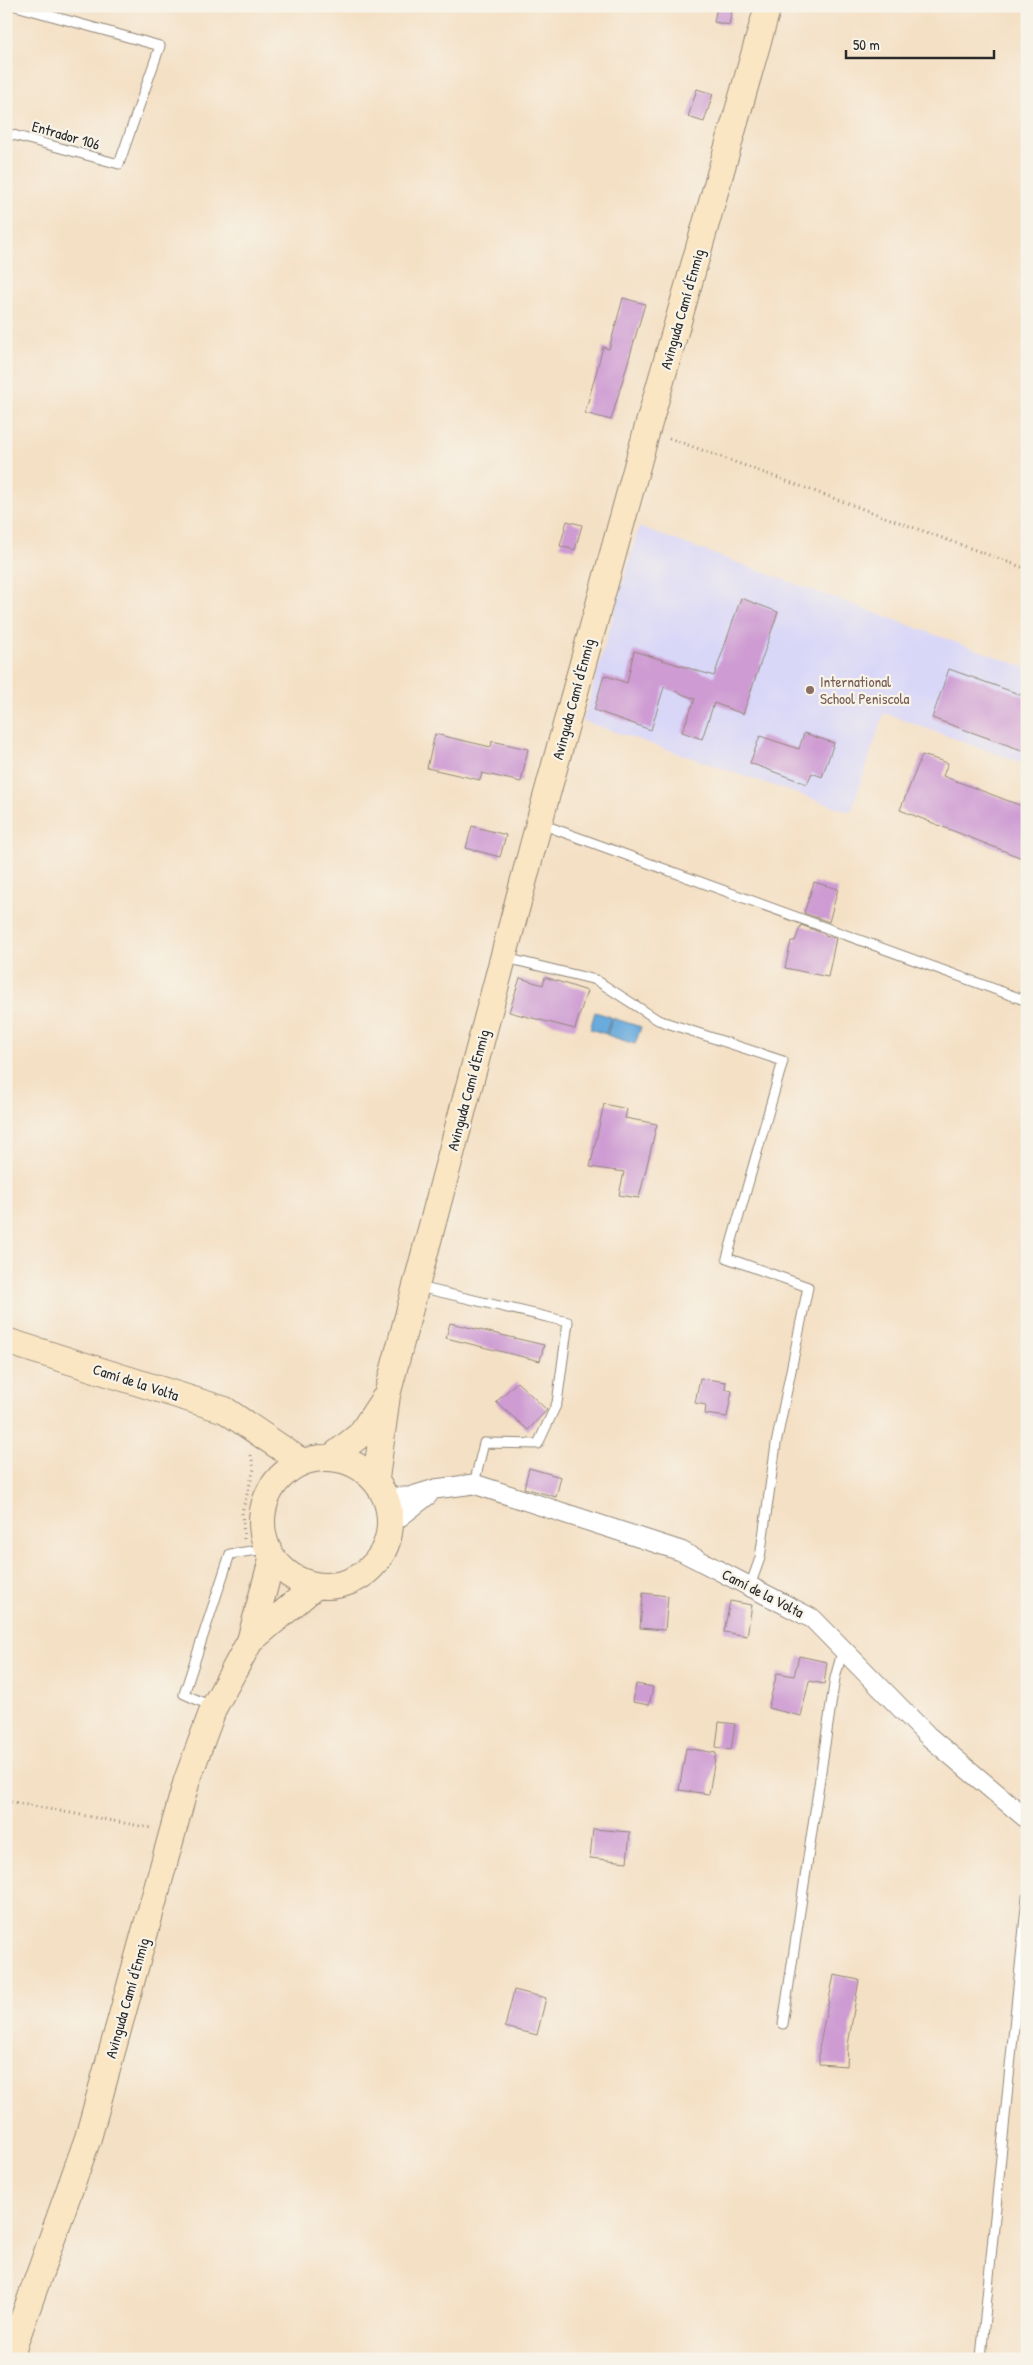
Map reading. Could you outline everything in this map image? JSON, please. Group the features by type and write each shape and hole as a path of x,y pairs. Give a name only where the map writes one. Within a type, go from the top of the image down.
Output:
{"street":[{"name":"Avinguda Camí d'Enmig","path":"381,1488 387,1395 539,823 647,430 768,6"},
{"name":"Camí de la Volta","path":"6,1341 225,1410 302,1462"},
{"name":"Avinguda Camí d'Enmig","path":"332,1457 360,1435 387,1395"},
{"path":"261,1434 273,1484"},
{"path":"392,1523 381,1488 356,1464 332,1457 302,1462 273,1484 261,1515 262,1553 290,1577 314,1587 351,1583 380,1559 392,1523 435,1489"},
{"name":"Camí de la Volta","path":"381,1488 409,1497 435,1489 474,1484 681,1551 750,1586 813,1619 928,1736 1027,1819"},
{"name":"Avinguda Camí d'Enmig","path":"10,2359 88,2138 157,1830 187,1780 214,1708 250,1640 262,1553"},
{"name":"Avinguda Camí d'Enmig","path":"250,1640 314,1587"}],"lane":[{"name":"Entrador 106","path":"6,132 119,164 160,46 16,6"},
{"path":"539,823 1027,1001"},
{"path":"503,957 596,980 658,1020 783,1061 727,1258 808,1287 776,1444 760,1558 750,1586"},
{"path":"416,1286 568,1322 557,1403 538,1444 484,1442 474,1484"},
{"path":"214,1708 184,1694 230,1554 262,1553"},
{"path":"783,2024 835,1678 843,1649"},
{"path":"981,2357 1027,1897"}],"path":[{"path":"647,430 1027,569"},
{"path":"261,1434 249,1443 254,1469 242,1512 262,1553"},
{"path":"6,1801 157,1830"}],"shaded area":[{"name":"International School Peniscola","path":"639,527 1027,668 1027,765 884,713 851,812 583,721"}],"water":[{"path":"595,1012 611,1017 606,1034 590,1029"},
{"path":"612,1018 641,1027 635,1044 607,1035"}],"building":[{"path":"717,6 733,6 729,25 714,22"},
{"path":"697,89 713,94 704,122 688,117"},
{"path":"623,298 645,304 611,420 585,413 603,347 609,349"},
{"path":"567,521 582,525 575,550 560,546"},
{"path":"741,598 778,612 743,714 714,703 702,739 682,732 695,699 664,687 651,730 594,710 604,675 627,683 634,651 714,676"},
{"path":"949,669 1027,697 1027,752 932,718"},
{"path":"804,733 834,743 822,777 812,773 807,784 750,763 760,736 799,749"},
{"path":"435,734 491,747 492,741 528,749 521,782 482,773 480,780 427,768"},
{"path":"922,755 948,763 943,776 1027,808 1027,860 900,810"},
{"path":"472,826 506,835 500,857 466,848"},
{"path":"814,882 838,889 829,922 804,913"},
{"path":"801,925 825,934 825,936 836,938 828,977 785,968 791,941 795,941"},
{"path":"545,977 587,991 575,1029 509,1012 520,978 543,985"},
{"path":"604,1104 627,1109 625,1118 657,1124 639,1198 619,1195 624,1172 590,1167"},
{"path":"450,1323 544,1345 540,1361 446,1338"},
{"path":"700,1378 726,1382 725,1389 732,1391 727,1417 705,1414 706,1405 695,1403"},
{"path":"517,1382 547,1410 528,1430 496,1402"},
{"path":"529,1468 561,1477 556,1497 524,1488"},
{"path":"643,1593 668,1596 665,1630 640,1628"},
{"path":"730,1601 752,1605 747,1636 724,1632"},
{"path":"799,1656 827,1662 824,1684 809,1681 801,1716 768,1708 777,1673 794,1676"},
{"path":"636,1684 653,1687 649,1705 633,1702"},
{"path":"719,1722 735,1724 731,1750 716,1747"},
{"path":"686,1748 716,1753 709,1794 679,1790"},
{"path":"593,1829 630,1832 627,1862 590,1858"},
{"path":"834,1975 859,1980 848,2045 847,2066 819,2064 819,2048"},
{"path":"514,1990 546,1998 537,2035 505,2027"}],"place":[{"name":"International School Peniscola","path":"810,690"}]}
